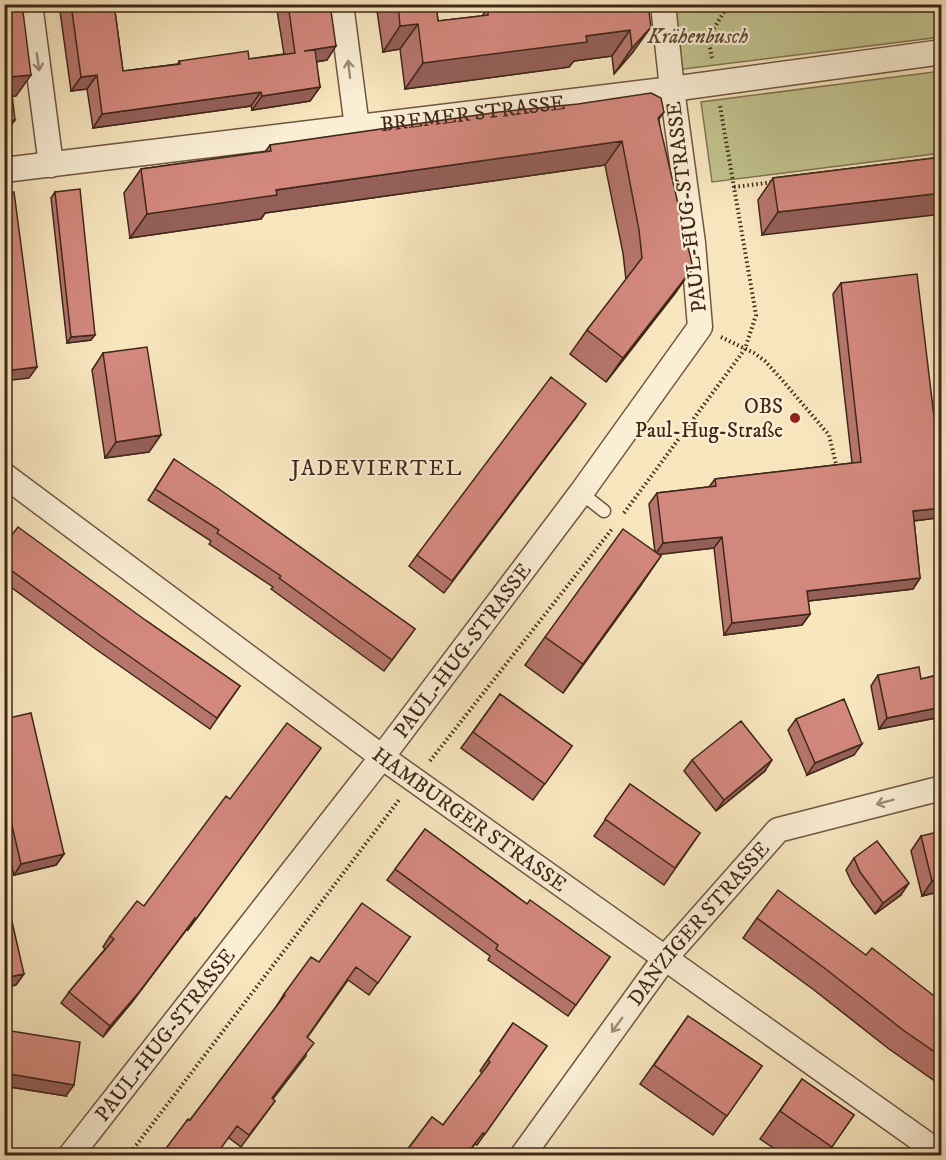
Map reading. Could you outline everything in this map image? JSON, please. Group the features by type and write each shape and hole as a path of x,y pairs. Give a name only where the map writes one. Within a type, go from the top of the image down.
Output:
{"street":[{"path":"30,4 51,165"},
{"path":"341,4 357,127"},
{"name":"PAUL-HUG-STRASSE","path":"70,1155 382,757 581,493 700,327 693,243 663,4"},
{"name":"BREMER STRASSE","path":"4,170 672,89 942,52"},
{"name":"HAMBURGER STRASSE","path":"4,475 382,757 942,1155"},
{"name":"DANZIGER STRASSE","path":"522,1155 665,958 778,830 942,788"}],"lane":[{"path":"581,493 604,511"}],"path":[{"path":"716,83 708,38 729,4"},
{"path":"734,187 780,181"},
{"path":"700,327 754,353 765,361 829,435 839,474"}],"green space":[{"name":"Krähenbusch","path":"661,5 941,5 941,37 668,71"},
{"path":"941,71 941,153 712,182 701,102"}],"building":[{"path":"4,4 22,4 31,75 10,77 15,120 4,121"},
{"path":"71,4 114,4 123,71 180,64 179,61 248,51 249,59 295,53 288,4 330,4 336,46 304,51 315,50 320,87 262,96 261,92 102,114 97,75 81,77"},
{"path":"398,4 436,4 438,21 488,15 488,8 515,4 648,4 651,27 632,48 630,30 586,36 587,42 423,63 418,24 400,26"},
{"path":"651,93 661,98 664,112 658,118 693,268 623,358 587,330 642,258 622,141 276,190 277,195 147,214 141,169 271,151 270,145"},
{"path":"942,157 942,193 778,212 773,178"},
{"path":"80,189 95,335 71,337 55,192"},
{"path":"14,192 37,367 4,371 4,193"},
{"path":"917,274 942,484 942,508 913,511 920,578 807,591 810,614 732,623 722,537 663,543 657,493 716,486 715,479 861,462 841,283"},
{"path":"147,347 161,435 116,442 103,353"},
{"path":"551,377 586,404 452,581 417,555"},
{"path":"174,459 415,629 392,660 279,578 281,576 217,533 219,530 155,489"},
{"path":"18,527 240,686 217,718 4,565 4,545"},
{"path":"623,529 661,556 583,664 545,637"},
{"path":"919,667 921,679 942,674 942,707 887,718 878,675"},
{"path":"500,694 572,746 545,784 473,732"},
{"path":"844,699 862,744 815,763 796,719"},
{"path":"31,713 64,854 21,864 4,792 4,719"},
{"path":"741,721 772,760 724,800 692,760"},
{"path":"287,723 321,748 196,919 110,1026 69,992 114,939 110,936 137,901 144,906 226,796 230,799"},
{"path":"630,784 700,833 675,868 605,819"},
{"path":"425,829 527,904 530,900 610,957 576,1005 496,949 498,945 395,869"},
{"path":"942,831 942,879 932,881 921,836"},
{"path":"877,841 909,883 883,903 860,872 854,858"},
{"path":"4,887 24,974 4,978"},
{"path":"778,890 866,955 872,948 942,1002 942,1057 903,1030 757,918"},
{"path":"362,903 410,937 378,983 356,967 307,1037 314,1043 272,1098 275,1101 249,1135 237,1126 216,1155 161,1155 285,995 311,957 319,962"},
{"path":"688,1016 762,1066 727,1116 654,1065"},
{"path":"513,1023 547,1046 485,1134 483,1133 466,1155 409,1155 405,1153 432,1117 443,1125 490,1062 488,1060"},
{"path":"11,1031 80,1042 74,1085 4,1073"},
{"path":"802,1079 854,1115 832,1147 780,1111"}],"place":[{"name":"OBS Paul-Hug-Straße","path":"795,418"}],"district":[{"name":"JADEVIERTEL","path":"377,467"}]}
